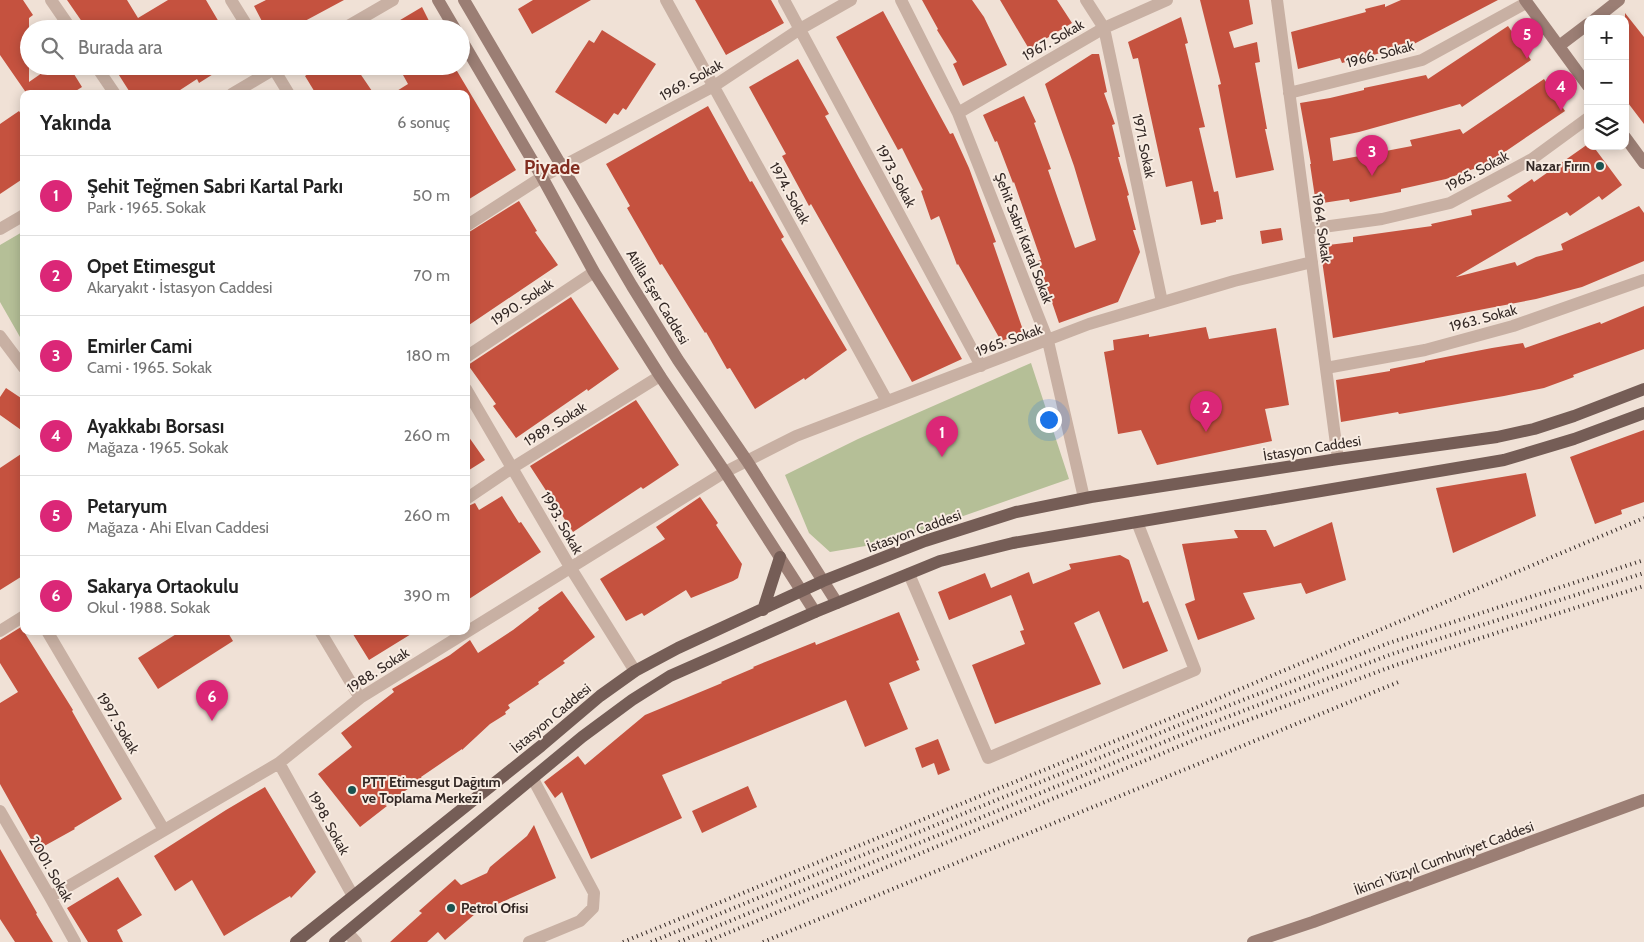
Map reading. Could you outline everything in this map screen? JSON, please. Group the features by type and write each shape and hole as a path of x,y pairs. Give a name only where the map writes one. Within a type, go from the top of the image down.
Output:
{"main road":[{"path":"438,0 450,20"},
{"name":"Atilla Eşer Caddesi","path":"464,0 632,286 678,360 747,461 837,603"},
{"path":"1599,15 1619,0"},
{"path":"1526,2 1584,80"},
{"path":"1559,46 1584,27"},
{"path":"470,54 542,177 594,272 815,612"},
{"path":"1629,142 1644,163"},
{"name":"İstasyon Caddesi","path":"296,942 541,746 600,696 636,671 678,648 823,581 925,541 1016,512 1084,498 1496,437 1534,429 1644,389"},
{"path":"335,942 352,937 582,737 632,700 670,676 815,612 940,561 1013,543 1504,460 1574,439 1644,414"},
{"path":"763,610 780,557"},
{"name":"İkinci Yüzyıl Cumhuriyet Caddesi","path":"1253,942 1313,922 1644,800"}],"street":[{"path":"52,0 65,20"},
{"path":"231,0 243,20"},
{"path":"359,20 393,0"},
{"name":"1974. Sokak","path":"666,0 888,401"},
{"name":"1973. Sokak","path":"784,0 981,366"},
{"name":"1969. Sokak","path":"470,223 542,177 714,86 800,29 851,0"},
{"name":"Şehit Sabri Kartal Sokak","path":"901,0 958,113 1048,341 1084,498"},
{"name":"1971. Sokak","path":"1086,0 1104,28 1162,302"},
{"name":"1967. Sokak","path":"958,113 1104,28 1167,0"},
{"name":"1964. Sokak","path":"1277,0 1338,459"},
{"name":"1966. Sokak","path":"1289,93 1422,60 1526,2"},
{"path":"102,75 112,90"},
{"path":"238,90 262,75"},
{"path":"279,75 287,90"},
{"name":"1965. Sokak","path":"1308,230 1382,218 1450,203 1532,159 1584,121"},
{"path":"0,229 20,217"},
{"name":"1965. Sokak","path":"725,472 796,436 1089,324 1234,280 1312,262"},
{"name":"1990. Sokak","path":"470,354 594,272"},
{"name":"1963. Sokak","path":"1326,368 1425,350 1513,326 1644,280"},
{"path":"0,336 20,363"},
{"name":"1989. Sokak","path":"470,495 660,376"},
{"name":"1993. Sokak","path":"470,396 570,567 636,671"},
{"name":"1988. Sokak","path":"470,629 725,472"},
{"path":"909,574 988,758 1195,670 1137,522"},
{"path":"0,631 20,618"},
{"name":"1997. Sokak","path":"49,635 164,830"},
{"path":"322,635 360,698"},
{"name":"1988. Sokak","path":"50,897 279,764 360,698 461,635"},
{"name":"1998. Sokak","path":"279,764 353,896"},
{"path":"529,942 580,921 593,908 594,893 533,779"},
{"name":"2001. Sokak","path":"2,819 75,942"}],"green space":[{"path":"20,233 20,337 0,302 0,245"},
{"path":"1031,363 1069,479 889,542 830,552 809,533 785,475 858,439"}],"building":[{"path":"0,0 23,0 33,15 29,20 20,20 20,75 29,75 29,82 39,75 75,75 82,87 77,90 24,90 0,55"},
{"path":"67,0 127,0 138,18 168,0 206,0 218,20 81,20"},
{"path":"266,0 344,0 307,20 261,20 254,6"},
{"path":"533,0 591,0 532,34 518,9"},
{"path":"695,0 771,0 784,23 726,55"},
{"path":"922,0 972,0 984,17 1007,65 963,86 953,64 957,62 937,30"},
{"path":"1000,0 1057,0 1072,23 1029,49"},
{"path":"1200,0 1249,0 1253,24 1229,32 1234,48 1257,42 1260,62 1255,63 1267,129 1265,129 1274,170 1236,178 1218,85 1221,84"},
{"path":"1401,0 1498,0 1412,45 1342,63 1340,58 1298,69 1291,32 1366,12 1365,9 1385,4 1385,7"},
{"path":"422,7 428,20 400,20"},
{"path":"883,11 950,134 953,133 969,168 996,242 993,243 1024,333 1001,341 957,265 939,216 931,220 921,191 923,190 902,148 898,150 836,37"},
{"path":"1181,17 1188,43 1185,44 1205,127 1199,128 1214,192 1218,191 1223,219 1201,225 1192,181 1166,187 1138,58 1133,59 1128,42"},
{"path":"1629,18 1644,37 1644,124 1629,104"},
{"path":"1508,26 1531,60 1462,107 1460,104 1359,132 1330,138 1333,161 1412,146 1410,140 1460,129 1463,134 1544,79 1565,111 1487,164 1446,179 1401,189 1401,192 1350,202 1349,199 1316,204 1300,103 1330,98 1364,90 1364,88 1426,75 1428,79"},
{"path":"602,30 656,64 626,110 623,108 618,115 614,113 606,124 555,92 589,40 594,43"},
{"path":"1092,54 1099,54 1107,92 1104,93 1115,124 1112,125 1120,157 1118,157 1129,195 1127,196 1136,230 1133,230 1140,252 1118,302 1059,323 1038,261 1041,260 1014,182 997,141 995,142 983,115 1024,96 1036,122 1034,123 1051,169 1048,170 1075,248 1096,240 1074,166 1045,84"},
{"path":"798,59 829,114 825,116 962,359 912,382 811,204 809,206 782,156 786,154 749,87"},
{"path":"119,75 212,75 199,83 197,79 180,90 128,90"},
{"path":"361,75 371,90 314,90 305,76"},
{"path":"403,75 459,75 468,90 398,90 408,84"},
{"path":"470,93 516,170 470,199"},
{"path":"708,106 750,182 752,181 784,237 781,239 847,350 805,380 804,378 755,409 730,368 727,369 706,332 662,264 660,265 627,208 630,206 606,164"},
{"path":"19,111 20,112 20,181 0,194 0,124"},
{"path":"1584,147 1584,150 1596,150 1622,185 1602,200 1599,196 1570,216 1567,212 1456,277 1515,262 1517,266 1536,257 1563,250 1561,244 1639,206 1644,213 1644,261 1582,287 1536,299 1333,338 1320,246 1353,242 1353,237 1432,226 1431,224 1472,215 1471,210 1512,201 1507,196 1532,179 1534,182"},
{"path":"519,201 537,231 535,232 558,265 470,324 470,232"},
{"path":"1281,228 1283,240 1262,244 1260,231"},
{"path":"571,297 619,369 516,438 493,406 496,404 470,368 470,364"},
{"path":"1644,306 1644,349 1573,375 1574,377 1544,388 1504,396 1341,422 1336,380 1390,371 1390,369 1425,361 1492,348 1523,343 1525,348 1600,322 1601,324"},
{"path":"1206,327 1209,339 1276,328 1289,405 1265,409 1272,441 1157,465 1141,430 1118,434 1104,352 1114,350 1113,340 1149,334 1149,337"},
{"path":"6,388 20,397 20,429 0,415 0,397"},
{"path":"636,400 679,465 643,489 641,487 573,532 530,466"},
{"path":"1644,430 1644,502 1621,510 1622,514 1595,524 1570,457"},
{"path":"470,439 485,460 470,469"},
{"path":"20,455 20,578 0,590 0,468"},
{"path":"1526,473 1536,516 1453,553 1436,488"},
{"path":"502,496 541,552 470,598 470,505 475,503 479,510"},
{"path":"700,497 742,564 738,578 691,598 686,590 644,616 642,613 626,621 600,579 665,539 656,527"},
{"path":"1332,522 1346,580 1306,594 1301,583 1243,593 1255,619 1198,640 1185,604 1195,600 1182,544 1238,538 1234,530 1266,530 1274,547"},
{"path":"1120,555 1129,560 1143,603 1148,601 1168,651 1123,669 1099,611 1074,623 1101,684 995,724 972,665 1025,644 1020,631 1024,630 1011,595 949,620 938,592 985,573 991,588 1029,572 1033,584 1071,569 1069,564"},
{"path":"562,591 595,637 563,661 565,663 538,682 539,684 508,705 510,708 505,712 506,714 490,724 462,750 421,777 422,779 385,805 387,806 360,827 318,774 352,747 341,733 394,692 392,689 450,655 470,640 478,653 513,630 539,610 538,608"},
{"path":"899,612 919,660 916,661 920,670 889,683 908,729 865,747 846,700 662,775 682,818 591,859 562,792 555,798 544,782 578,756 585,765 645,715 722,683 753,667 815,642 816,645"},
{"path":"20,628 20,635 26,635 73,710 122,799 75,829 37,850 0,784 0,703 18,692 0,663 0,640"},
{"path":"175,635 229,635 233,641 158,689 138,658"},
{"path":"353,635 410,635 369,660"},
{"path":"938,739 950,770 938,775 934,763 922,768 915,748"},
{"path":"748,786 757,807 702,833 692,811"},
{"path":"265,787 316,872 291,898 290,896 224,936 192,880 175,891 154,856"},
{"path":"534,825 556,878 475,914 445,940 438,932 427,942 390,942 422,913 419,911 455,879 461,885 487,873 490,867 527,836"},
{"path":"0,849 53,942 15,942 0,919"},
{"path":"118,877 142,915 117,930 123,942 88,942 67,908"}],"railway":[{"path":"623,942 1186,712 1644,518"},
{"path":"651,942 1189,721 1389,643 1644,560"},
{"path":"679,942 1193,730 1392,654 1644,573"},
{"path":"706,942 1197,739 1396,665 1644,586"},
{"path":"763,942 1401,681"}],"place":[{"name":"Petaryum","path":"1527,59"},
{"name":"Ayakkabı Borsası","path":"1561,111"},
{"name":"Nazar Fırın","path":"1600,166"},
{"name":"Emirler Cami","path":"1372,176"},
{"name":"Opet Etimesgut","path":"1206,432"},
{"name":"Şehit Teğmen Sabri Kartal Parkı","path":"942,457"},
{"name":"Sakarya Ortaokulu","path":"212,721"},
{"name":"PTT Etimesgut Dağıtım ve Toplama Merkezi","path":"352,790"},
{"name":"Petrol Ofisi","path":"451,908"}],"district":[{"name":"Piyade","path":"552,167"}]}
